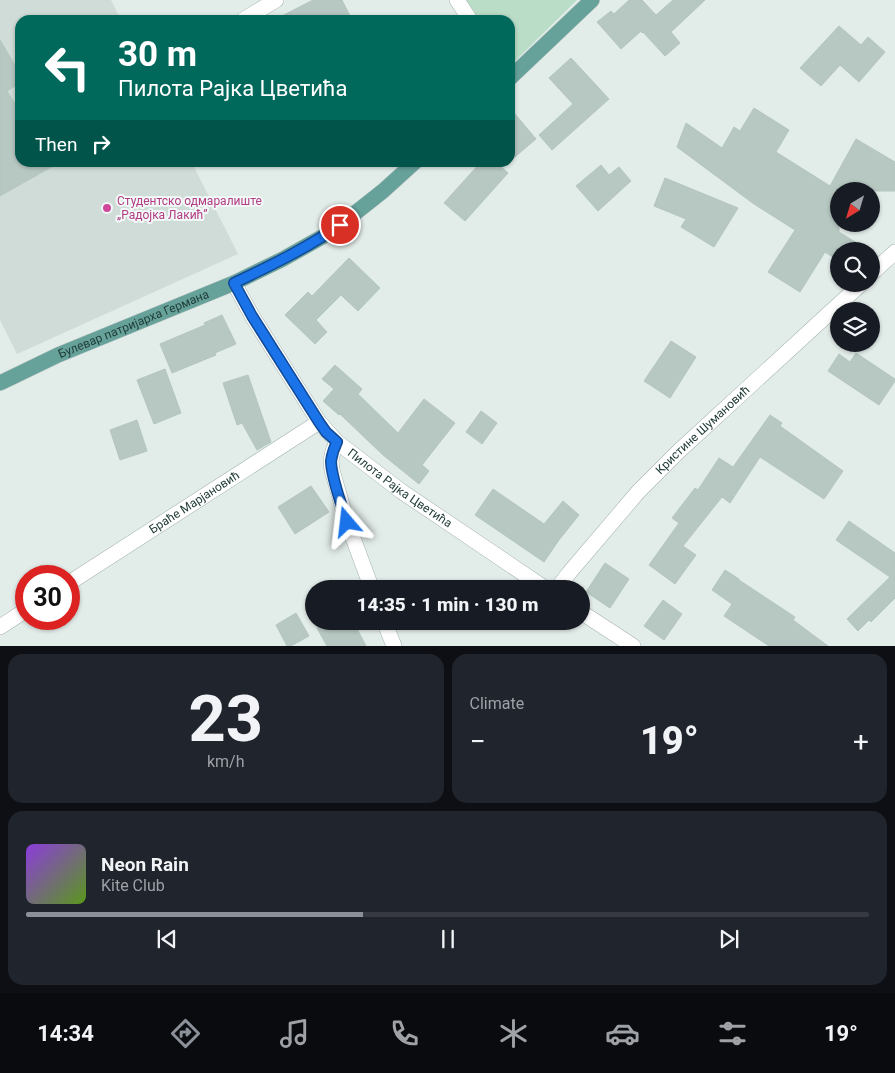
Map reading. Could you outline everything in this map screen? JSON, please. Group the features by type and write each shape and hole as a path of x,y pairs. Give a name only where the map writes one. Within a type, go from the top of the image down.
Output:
{"main road":[{"path":"515,73 592,0"},
{"name":"Булевар патријарха Германа","path":"0,383 85,343 234,283 283,259 322,237 383,191 409,167"}],"street":[{"path":"251,15 276,0"},
{"path":"457,0 467,15"},
{"path":"880,266 895,252"},
{"name":"Пилота Рајка Цветића","path":"234,283 252,316 326,432 400,491 533,580"},
{"name":"Кристине Шумановић","path":"563,580 638,492 679,451 852,292"},
{"name":"Браће Марјановић","path":"80,576 319,422"},
{"path":"337,442 332,456 332,470 347,522 369,580"},
{"path":"0,627 15,617"},
{"path":"590,618 633,646"},
{"path":"388,630 394,646"}],"shaded area":[{"name":"Студентско одмаралиште „Радојка Лакић”","path":"0,0 111,0 118,15 15,15 15,167 194,167 238,254 17,354 0,320"}],"green space":[{"path":"458,0 577,0 515,61 515,15 468,15"}],"building":[{"path":"313,0 342,0 350,15 284,15"},
{"path":"629,0 642,0 656,15 673,0 705,0 671,32 680,43 665,56 641,31 621,49 597,22 611,11 614,14"},
{"path":"839,26 861,45 868,37 885,52 859,82 840,65 821,86 800,68"},
{"path":"0,40 15,66 15,86 7,91 15,104 15,167 51,167 0,196"},
{"path":"571,58 609,99 552,150 539,135 573,104 549,78"},
{"path":"754,108 789,130 776,152 830,186 830,232 839,232 855,242 830,242 830,255 825,252 800,292 768,272 795,230 754,204 677,147 686,123 722,148 734,127 740,131"},
{"path":"515,114 536,139 515,157"},
{"path":"856,139 895,162 895,191 880,191 880,182 832,182"},
{"path":"601,165 609,175 619,167 631,181 598,211 576,186"},
{"path":"476,167 501,167 508,173 465,221 444,203"},
{"path":"665,178 738,208 714,247 681,227 686,219 654,206"},
{"path":"349,258 380,288 358,311 341,295 316,320 327,332 315,344 285,315 308,292 312,296"},
{"path":"222,315 236,344 215,353 216,355 172,373 160,344 205,325 204,323"},
{"path":"671,341 696,357 670,398 644,381"},
{"path":"856,353 895,379 879,405 828,371 839,354 850,362"},
{"path":"335,365 362,389 358,394 398,433 424,399 455,423 422,465 429,471 419,484 383,455 340,414 323,401 334,389 322,379"},
{"path":"165,369 181,413 154,424 137,380"},
{"path":"248,375 271,442 257,450 242,423 237,425 223,383"},
{"path":"481,411 497,423 482,444 466,432"},
{"path":"770,415 782,423 780,426 843,471 824,499 760,457 730,503 722,497 683,546 696,555 675,584 649,565 679,523 672,518 695,488 698,490 719,458 733,467"},
{"path":"137,420 147,451 120,460 110,430"},
{"path":"311,486 329,512 295,534 278,507"},
{"path":"493,489 544,524 563,501 579,515 544,562 475,515"},
{"path":"849,521 895,553 895,598 871,622 869,620 858,631 847,619 890,577 836,540"},
{"path":"605,563 629,579 610,608 590,595 590,586"},
{"path":"725,570 795,617 793,620 828,646 769,646 724,616 732,604 712,590"},
{"path":"663,600 682,614 664,640 644,626"},
{"path":"296,613 309,636 291,646 287,646 276,625"},
{"path":"318,630 358,630 366,646 327,646"}],"place":[{"name":"Студентско одмаралиште „Радојка Лакић”","path":"107,208"}],"route":[{"path":"340,225 303,248 234,283 252,316 319,422 337,442 331,461 332,470 347,522"}]}
